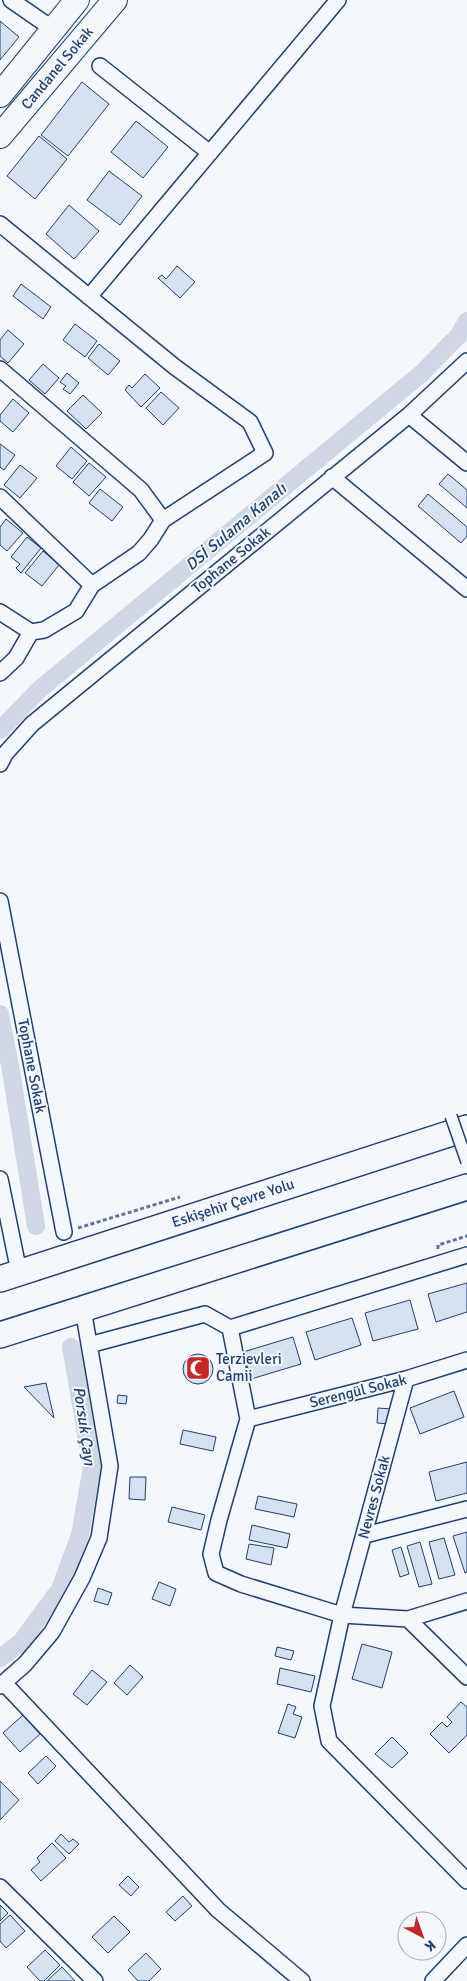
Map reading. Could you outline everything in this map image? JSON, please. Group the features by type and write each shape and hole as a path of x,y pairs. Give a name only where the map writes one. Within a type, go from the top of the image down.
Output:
{"highway":[{"name":"Eskişehir Çevre Yolu","path":"10,1276 459,1122"},
{"path":"0,1335 467,1187"}],"main road":[{"path":"0,96 78,0"},
{"name":"Candanel Sokak","path":"0,136 115,0"}],"street":[{"path":"10,0 53,29"},
{"path":"89,297 338,0"},
{"path":"100,66 210,153"},
{"path":"0,224 175,367 250,422 264,454 163,520 139,553 92,585 76,611 44,630 31,632 0,612"},
{"name":"Tophane Sokak","path":"0,764 5,754 32,724 409,415 467,361"},
{"path":"0,369 141,490 163,520"},
{"path":"409,415 467,463"},
{"path":"332,477 467,589"},
{"path":"0,498 92,585"},
{"path":"0,673 16,658 31,632"},
{"name":"Tophane Sokak","path":"0,901 64,1232"},
{"path":"459,1122 467,1162"},
{"path":"0,1179 10,1276"},
{"path":"89,1345 205,1314 230,1328 467,1255"},
{"path":"83,1309 110,1466 99,1538 82,1578 52,1632 26,1664 2,1684 218,1910 302,1981"},
{"path":"230,1328 248,1419 219,1520 212,1554 216,1573 241,1584 342,1615 408,1619 467,1601"},
{"name":"Serengül Sokak","path":"248,1419 406,1379 467,1360"},
{"name":"Nevres Sokak","path":"406,1379 342,1615 322,1706 329,1741 467,1881"},
{"path":"364,1535 467,1509"},
{"path":"408,1619 467,1677"},
{"path":"0,1887 95,1981"},
{"path":"432,1981 467,1945"}],"path":[{"path":"438,1245 467,1236"}],"building":[{"path":"0,21 19,37 0,60"},
{"path":"82,82 109,104 68,156 41,135"},
{"path":"136,121 168,147 143,178 111,152"},
{"path":"39,136 67,159 35,199 7,176"},
{"path":"109,171 142,196 120,225 87,200"},
{"path":"69,205 99,231 74,259 46,234"},
{"path":"177,266 195,282 180,298 158,278 162,275 166,279"},
{"path":"21,284 51,307 43,319 13,296"},
{"path":"75,324 97,341 85,357 63,340"},
{"path":"8,330 24,344 8,363 0,356 0,340"},
{"path":"99,344 120,361 108,375 88,358"},
{"path":"43,364 59,378 45,394 29,380"},
{"path":"67,373 79,383 70,394 63,389 66,386 60,382"},
{"path":"145,374 160,388 141,407 125,390 129,385 132,388"},
{"path":"161,392 179,408 163,425 146,408"},
{"path":"83,395 102,413 86,429 67,411"},
{"path":"13,399 29,413 13,432 0,421 0,415"},
{"path":"0,444 15,455 4,470 0,467"},
{"path":"71,447 87,461 72,479 56,466"},
{"path":"89,463 106,477 89,496 73,482"},
{"path":"20,465 37,478 20,498 4,485"},
{"path":"448,474 467,490 467,508 439,484"},
{"path":"100,489 123,507 112,521 89,503"},
{"path":"428,494 467,527 467,536 461,543 418,506"},
{"path":"6,519 23,533 7,551 0,545 0,527"},
{"path":"27,537 41,548 21,573 16,568 20,564 11,557"},
{"path":"43,551 59,565 42,586 25,573"},
{"path":"467,1283 467,1312 436,1322 428,1294"},
{"path":"410,1300 418,1329 373,1341 365,1313"},
{"path":"352,1318 361,1345 315,1360 306,1332"},
{"path":"293,1337 301,1364 251,1379 243,1352"},
{"name":"Terzievleri Camii","path":"198,1354 209,1358 213,1369 209,1380 198,1384 187,1380 183,1369 187,1358"},
{"path":"46,1383 54,1418 24,1387"},
{"path":"454,1391 464,1417 420,1434 410,1408"},
{"path":"118,1395 127,1396 126,1404 117,1403"},
{"path":"378,1408 391,1409 390,1424 377,1423"},
{"path":"183,1430 216,1437 213,1451 180,1444"},
{"path":"467,1462 467,1493 436,1501 429,1472"},
{"path":"130,1477 146,1477 145,1500 129,1499"},
{"path":"258,1496 297,1504 294,1517 255,1509"},
{"path":"172,1507 205,1515 201,1530 168,1522"},
{"path":"252,1525 290,1534 287,1548 249,1540"},
{"path":"467,1532 467,1572 465,1573 453,1536"},
{"path":"444,1538 455,1575 439,1579 429,1542"},
{"path":"420,1542 432,1584 419,1587 407,1546"},
{"path":"249,1544 274,1548 271,1565 246,1559"},
{"path":"401,1547 409,1574 400,1577 392,1550"},
{"path":"159,1582 176,1589 170,1606 152,1599"},
{"path":"98,1588 112,1593 108,1605 94,1601"},
{"path":"362,1644 392,1652 382,1688 352,1679"},
{"path":"277,1647 294,1651 291,1660 275,1656"},
{"path":"130,1665 143,1677 127,1695 114,1683"},
{"path":"280,1668 315,1676 311,1692 277,1684"},
{"path":"92,1670 107,1682 87,1705 73,1694"},
{"path":"461,1702 467,1707 467,1735 449,1753 430,1734 442,1722 447,1727 452,1722 447,1717"},
{"path":"288,1704 296,1707 293,1714 302,1717 295,1738 278,1733"},
{"path":"23,1715 40,1734 20,1752 3,1733"},
{"path":"392,1737 408,1753 392,1768 375,1754"},
{"path":"46,1756 56,1766 38,1784 28,1773"},
{"path":"0,1781 19,1800 0,1820"},
{"path":"61,1834 69,1842 73,1839 79,1844 69,1854 55,1841"},
{"path":"52,1843 66,1858 41,1881 31,1870 40,1862 37,1858"},
{"path":"128,1876 139,1887 131,1896 119,1885"},
{"path":"183,1896 192,1906 175,1921 166,1912"},
{"path":"0,1905 8,1913 0,1921"},
{"path":"10,1915 25,1931 6,1948 0,1941 0,1924"},
{"path":"114,1916 130,1932 108,1953 92,1937"},
{"path":"45,1950 60,1965 44,1981 40,1981 27,1967"},
{"path":"146,1953 161,1969 149,1981 138,1981 128,1970"},
{"path":"62,1967 75,1981 47,1981"}],"waterway":[{"name":"DSİ Sulama Kanalı","path":"0,730 40,689 422,373 459,335 467,321"},
{"name":"DSİ Sulama Kanalı","path":"0,1014 36,1226"},
{"name":"Porsuk Çayı","path":"0,1658 21,1642 60,1589 80,1535 92,1467 71,1347"}],"place":[{"name":"Terzievleri Camii","path":"198,1368"}]}
